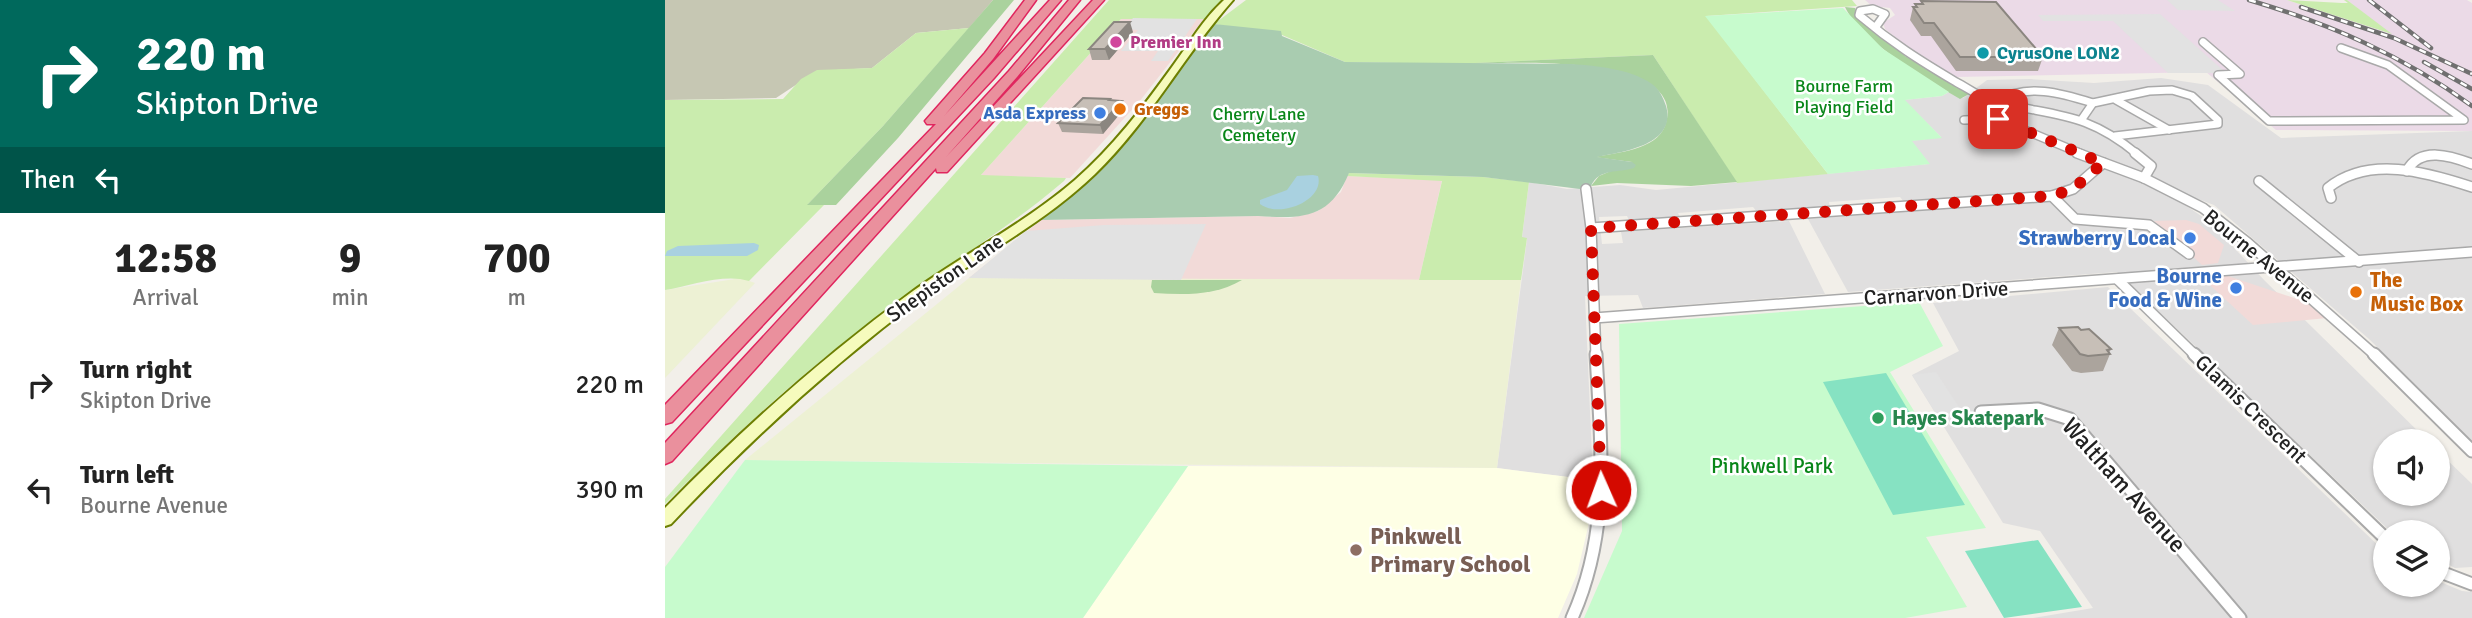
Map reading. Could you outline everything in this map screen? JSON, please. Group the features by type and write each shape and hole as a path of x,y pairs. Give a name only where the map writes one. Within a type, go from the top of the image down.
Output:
{"highway":[{"path":"862,209 898,158 989,55 1031,0"},
{"path":"665,417 982,84 1056,0"},
{"path":"665,456 1013,74 1075,0"},
{"path":"851,251 928,184 1099,0"}],"street":[{"name":"Shepiston Lane","path":"665,519 759,424 846,351 921,292 1077,184 1126,132 1208,23 1229,0"},
{"name":"Shepiston Lane","path":"1208,23 1240,0"},
{"path":"1868,9 1885,14 1885,17 1879,19 1861,14 1868,9"},
{"path":"1861,14 1897,47 1986,99 2085,120 2115,136 2151,166 2144,178"},
{"path":"1875,28 1879,19"},
{"path":"2203,42 2240,74 2217,75 2269,121 2464,120 2388,65 2341,48"},
{"path":"1997,101 2006,94 2029,91 2073,97 2093,103 2116,100 2131,94 2179,91 2188,95 2218,120 2218,124 2115,136"},
{"path":"2116,100 2169,130"},
{"path":"2085,120 2093,103"},
{"name":"Bourne Avenue","path":"1964,120 1998,119 2144,178 2203,208 2277,268 2370,350 2472,451"},
{"path":"2407,171 2409,162 2416,158 2437,155 2472,164"},
{"path":"1591,228 2052,196 2073,189 2103,163"},
{"path":"2331,198 2328,188 2336,178 2372,170 2407,171 2472,187"},
{"path":"2259,181 2359,262"},
{"path":"1572,618 1593,569 1599,539 1601,490 1591,228 1586,189"},
{"path":"2052,196 2075,219 2148,225 2156,228 2189,254"},
{"name":"Carnarvon Drive","path":"1594,318 2472,252"},
{"name":"Glamis Crescent","path":"2118,280 2373,526"},
{"name":"Waltham Avenue","path":"1981,412 2040,407 2056,410 2070,419 2240,618"},
{"path":"2450,576 2472,584"}],"shaded area":[{"path":"665,0 993,0 969,28 916,33 872,68 817,71 776,98 665,100"},
{"path":"1865,0 2287,0 2389,33 2347,0 2467,0 2472,3 2472,131 2276,130 2206,72 1955,77 1913,51 1885,29 1883,23 1895,15 1890,8 1872,6"},
{"path":"2167,0 2218,0 2235,11 2178,10"},
{"path":"2160,14 2226,73 2168,73 2113,21 2043,21 2038,15"},
{"path":"1122,18 1204,19 1139,102 1070,178 980,176"},
{"path":"1133,18 1197,19 1168,61 1151,61 1158,51 1121,51 1138,30 1124,29"},
{"path":"2161,78 2208,85 2281,138 2472,131 2472,441 2369,339 2214,205 2150,181 2210,222 2265,281 2416,429 2373,429 2373,506 2450,506 2450,463 2472,484 2472,567 2455,568 2450,565 2450,520 2378,520 2117,272 1848,292 1808,219 1929,210 1993,196 1904,202 1900,197 1829,202 1830,207 1757,212 1753,207 1678,213 1680,217 1629,220 1627,216 1599,217 1602,244 1623,243 1621,232 1789,221 1825,294 1643,308 1638,295 1585,296 1593,480 1497,468 1527,239 1522,238 1529,182 1567,189 1620,185 1656,190 1929,164 1911,141 1941,137 1904,100 1942,96 1949,92 1963,98 1987,80 2029,79 2094,83"},
{"path":"1347,176 1442,180 1419,280 969,278 1041,220 1258,216 1290,218 1318,211 1341,192"},
{"path":"2186,220 2199,224 2224,245 2218,263 2202,265 2154,221"},
{"path":"1206,224 1181,280 969,278 1026,231 1104,225"},
{"path":"2222,274 2306,302 2327,318 2253,325 2199,275"},
{"path":"741,278 755,283 665,378 665,290"},
{"path":"969,278 1521,280 1497,468 745,460"},
{"path":"2108,287 2373,541 2373,597 2450,597 2450,586 2472,592 2472,618 2033,618 2093,608 2040,531 2003,523 1912,375 1959,351 1933,303"},
{"path":"1936,372 1965,416 1939,419 1912,375"},
{"name":"Pinkwell Primary School","path":"1188,466 1497,468 1593,480 1588,527 1577,574 1558,618 1083,618"}],"green space":[{"path":"993,0 1014,0 898,138 836,205 807,205 883,126"},
{"path":"1109,0 1223,0 1204,19 1121,19 981,175 1066,178 1064,181 828,355 744,428 665,504 665,499"},
{"path":"1246,0 1852,0 1857,6 1706,16 1828,174 1737,183 1653,55 1453,64 1345,62 1282,35 1214,24"},
{"path":"2287,0 2348,3 2344,0 2347,0 2392,34"},
{"path":"1845,7 1855,8 1857,16 1905,56 1969,94 1960,99 1896,59 1865,33"},
{"name":"Bourne Farm Playing Field","path":"1843,8 1883,49 1949,92 1942,96 1905,100 1942,138 1912,141 1930,164 1828,174 1705,16"},
{"name":"Cherry Lane Cemetery","path":"1214,24 1281,31 1282,36 1345,62 1572,64 1613,69 1644,79 1654,86 1665,103 1667,119 1664,130 1645,144 1597,157 1632,162 1636,165 1634,168 1604,174 1591,186 1580,189 1483,177 1349,173 1333,200 1313,213 1301,216 1041,220 1093,177 1124,145"},
{"path":"969,28 883,126 808,204 824,205 749,281 718,279 665,290 665,100 783,99 801,79 817,70 872,68 916,33"},
{"path":"1653,55 1737,182 1691,186 1617,183 1591,186 1599,176 1632,162 1594,157 1624,152 1644,145 1660,134 1665,126 1665,101 1649,83 1620,72 1584,66 1544,63 1453,64"},
{"path":"1349,173 1483,177 1529,182 1522,237 1527,238 1521,280 1419,280 1442,181 1347,176"},
{"path":"1152,280 1242,280 1210,292 1177,294 1154,293"},
{"name":"Pinkwell Park","path":"1919,302 1943,346 1890,372 1986,528 1926,537 1967,607 1905,618 1584,618 1622,531 1619,324"},
{"path":"1886,373 1965,505 1893,515 1823,382"},
{"path":"745,460 1188,466 1083,618 665,618 665,567"},
{"path":"2038,540 2082,607 2004,618 1965,551"}],"water":[{"path":"1297,176 1318,176 1315,193 1299,205 1278,209 1260,204 1260,200 1287,190"},
{"path":"759,245 758,250 747,256 665,256 667,251 678,246"}],"building":[{"name":"CyrusOne LON2","path":"1921,1 1996,2 2043,57 1960,57 1934,23 1924,23 1913,7 1917,7 1915,4 1923,4"},
{"path":"1114,22 1130,22 1105,49 1089,49"},
{"path":"1083,98 1122,101 1100,125 1058,123"},
{"path":"2078,327 2081,330 2089,329 2111,349 2107,350 2110,354 2080,354 2059,328"}],"railway":[{"path":"2249,0 2365,43 2420,72 2472,106"},
{"path":"2369,0 2431,48"},
{"path":"2301,7 2394,38 2472,74"},
{"path":"2424,62 2472,89"}],"place":[{"name":"Premier Inn","path":"1116,42"},
{"name":"CyrusOne LON2","path":"1983,53"},
{"name":"Greggs","path":"1120,109"},
{"name":"Asda Express","path":"1100,113"},
{"name":"Strawberry Local","path":"2190,238"},
{"name":"Bourne Food & Wine","path":"2236,288"},
{"name":"The Music Box","path":"2356,292"},
{"name":"Hayes Skatepark","path":"1878,418"},
{"name":"Pinkwell Primary School","path":"1356,550"}],"route":[{"path":"1601,490 1591,228 2052,196 2073,189 2103,163 1998,119"}]}
